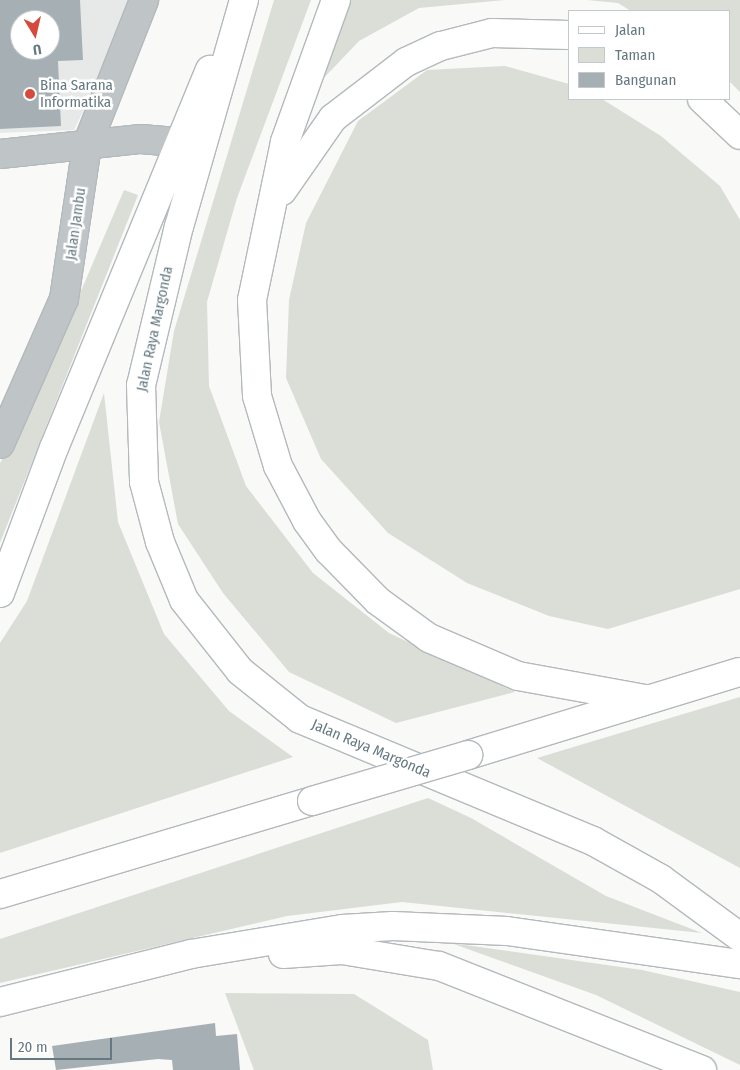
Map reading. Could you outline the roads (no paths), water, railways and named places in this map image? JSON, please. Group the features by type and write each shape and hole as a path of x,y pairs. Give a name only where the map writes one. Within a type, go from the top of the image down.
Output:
{"main road":[{"path":"0,593 176,142 243,0"},
{"name":"Jalan Raya Margonda","path":"243,0 179,226 141,385 144,482 160,542 184,600 240,671 300,719 593,841 661,879 740,937"},
{"path":"336,0 286,142 262,236 250,332 257,396 278,466 307,522 329,551 378,601 450,648 518,676 645,699"},
{"path":"262,236 289,178 314,141 356,97 383,77 441,46 468,38 528,31 568,35"},
{"path":"703,100 740,135"},
{"path":"0,894 740,672"},
{"path":"0,1002 96,976 272,939 392,926 507,931 740,964"},
{"path":"96,976 288,954 342,950 384,954 439,966 702,1070"}],"street":[{"name":"Jalan Jambu","path":"0,444 17,414 64,299 87,145 144,0"},
{"path":"0,154 141,138 176,142"}],"place":[{"name":"Bina Sarana Informatika","path":"30,94"}]}
